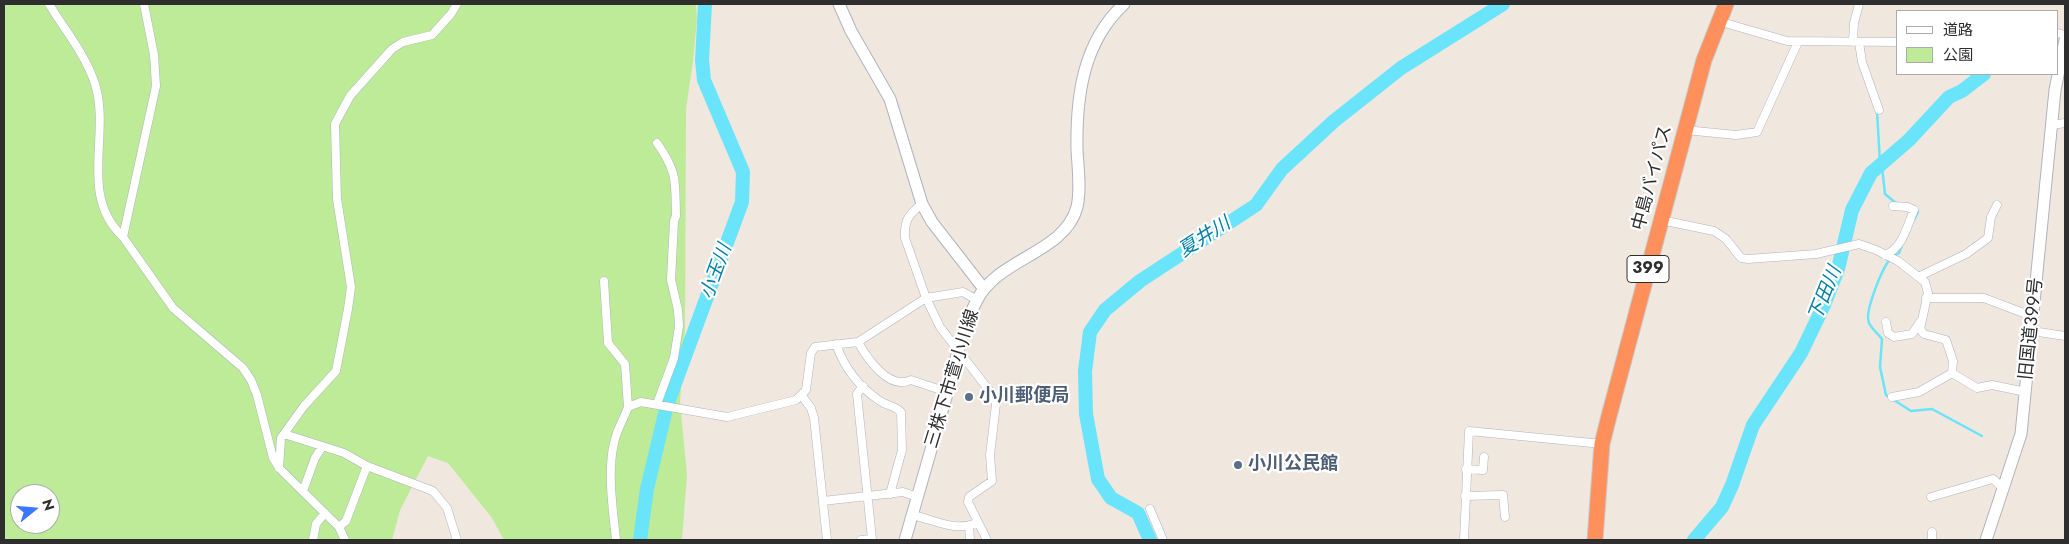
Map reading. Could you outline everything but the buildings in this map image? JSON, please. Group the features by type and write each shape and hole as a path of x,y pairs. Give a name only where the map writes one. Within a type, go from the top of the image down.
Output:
{"highway":[{"name":"中島バイパス","path":"1595,540 1602,444 1704,60 1726,4"}],"street":[{"path":"49,4 90,71 95,85 99,117 99,192 102,208 110,225 123,237 173,308 242,368 251,380 257,395 272,458 279,468 339,526 345,540"},
{"path":"123,237 156,86 154,56 144,4"},
{"path":"279,468 279,446 284,434 304,406 334,376 348,309 350,287 337,199 335,124 350,96 392,49 403,42 432,35 451,14 457,4"},
{"path":"840,4 851,31 893,105 922,204 932,222 984,289"},
{"name":"三株下市萱小川線","path":"905,540 958,350 977,300 984,289 1014,263 1060,235 1071,222 1077,206 1077,138 1080,97 1087,60 1096,37 1104,25 1124,4"},
{"path":"1859,4 1854,23 1856,42 1880,110"},
{"path":"1718,21 1772,38 1798,42 1896,42"},
{"name":"旧国道399号","path":"1986,540 2021,434 2052,126 2065,40"},
{"path":"1685,130 1736,135 1757,132 1798,42"},
{"path":"2052,126 2065,123"},
{"path":"657,143 673,167 675,177 676,216 674,221 671,280 678,310 674,358 659,405"},
{"path":"922,204 910,213 904,228 905,238 926,298 940,327 992,394 996,404 990,455 992,481 969,497 968,502 987,540"},
{"path":"1920,276 1966,254 1988,238 1991,217 1997,205"},
{"path":"1889,257 1897,247 1914,210 1907,207 1893,206"},
{"path":"1661,220 1714,231 1726,239 1741,258 1800,256 1859,244 1898,261 1920,276 1927,288 1920,329 1924,334 1946,340 1953,361 1952,374"},
{"path":"604,281 608,343 625,364 628,407 612,452 611,479 616,540"},
{"path":"628,407 641,402 727,417 796,400 802,396 809,383 811,353 815,347 858,342 926,298 963,292 977,300"},
{"path":"1926,298 1984,298 2034,317"},
{"path":"1886,322 1888,333 1894,337 1912,334 1920,322"},
{"path":"2032,331 2065,336"},
{"path":"858,342 875,366 895,382 911,380 947,392"},
{"path":"836,344 841,358 853,377 880,401 895,406 901,412 902,450 890,494"},
{"path":"1952,374 1978,388 1992,385 2026,392"},
{"path":"1892,397 1919,392 1952,374"},
{"path":"861,540 872,539 857,394 863,386"},
{"path":"802,396 811,408 814,418 827,540"},
{"path":"1464,540 1469,432 1602,444"},
{"path":"284,434 344,453 367,466 433,490 447,508 457,540"},
{"path":"302,491 315,458 322,447"},
{"path":"1466,469 1483,470 1484,457"},
{"path":"339,526 346,520 367,466"},
{"path":"1931,496 1993,479 2004,489"},
{"path":"823,501 903,492 917,497"},
{"path":"1465,496 1503,495 1505,517"},
{"path":"1150,509 1164,540"},
{"path":"313,540 316,524 325,513"},
{"path":"912,514 956,528 978,522"},
{"path":"969,526 970,540"}],"green space":[{"path":"4,4 696,4 697,19 693,61 686,109 685,332 680,402 687,475 682,540 504,540 492,518 448,463 428,456 400,510 392,540 4,540"}],"waterway":[{"name":"小玉川","path":"640,540 647,489 667,405 742,202 743,172 704,80 702,60 705,4"},
{"name":"夏井川","path":"1150,540 1138,513 1111,498 1098,479 1086,414 1085,371 1090,332 1105,310 1140,281 1256,205 1282,169 1334,121 1401,68 1503,4"},
{"name":"下田川","path":"1694,540 1722,507 1732,485 1753,425 1801,353 1824,305 1838,269 1852,210 1871,173 1909,140 1949,97 1962,91 1983,75"},
{"path":"1877,111 1880,163"},
{"path":"1879,164 1882,167 1885,194 1897,204"},
{"path":"1914,220 1918,212 1916,209"},
{"path":"1894,256 1899,253 1902,245"},
{"path":"1890,259 1871,301 1868,318 1870,325 1882,339 1880,367 1886,395 1911,411 1932,409 1982,436"}],"place":[{"name":"小川郵便局","path":"969,397"},
{"name":"小川公民館","path":"1238,465"}]}
